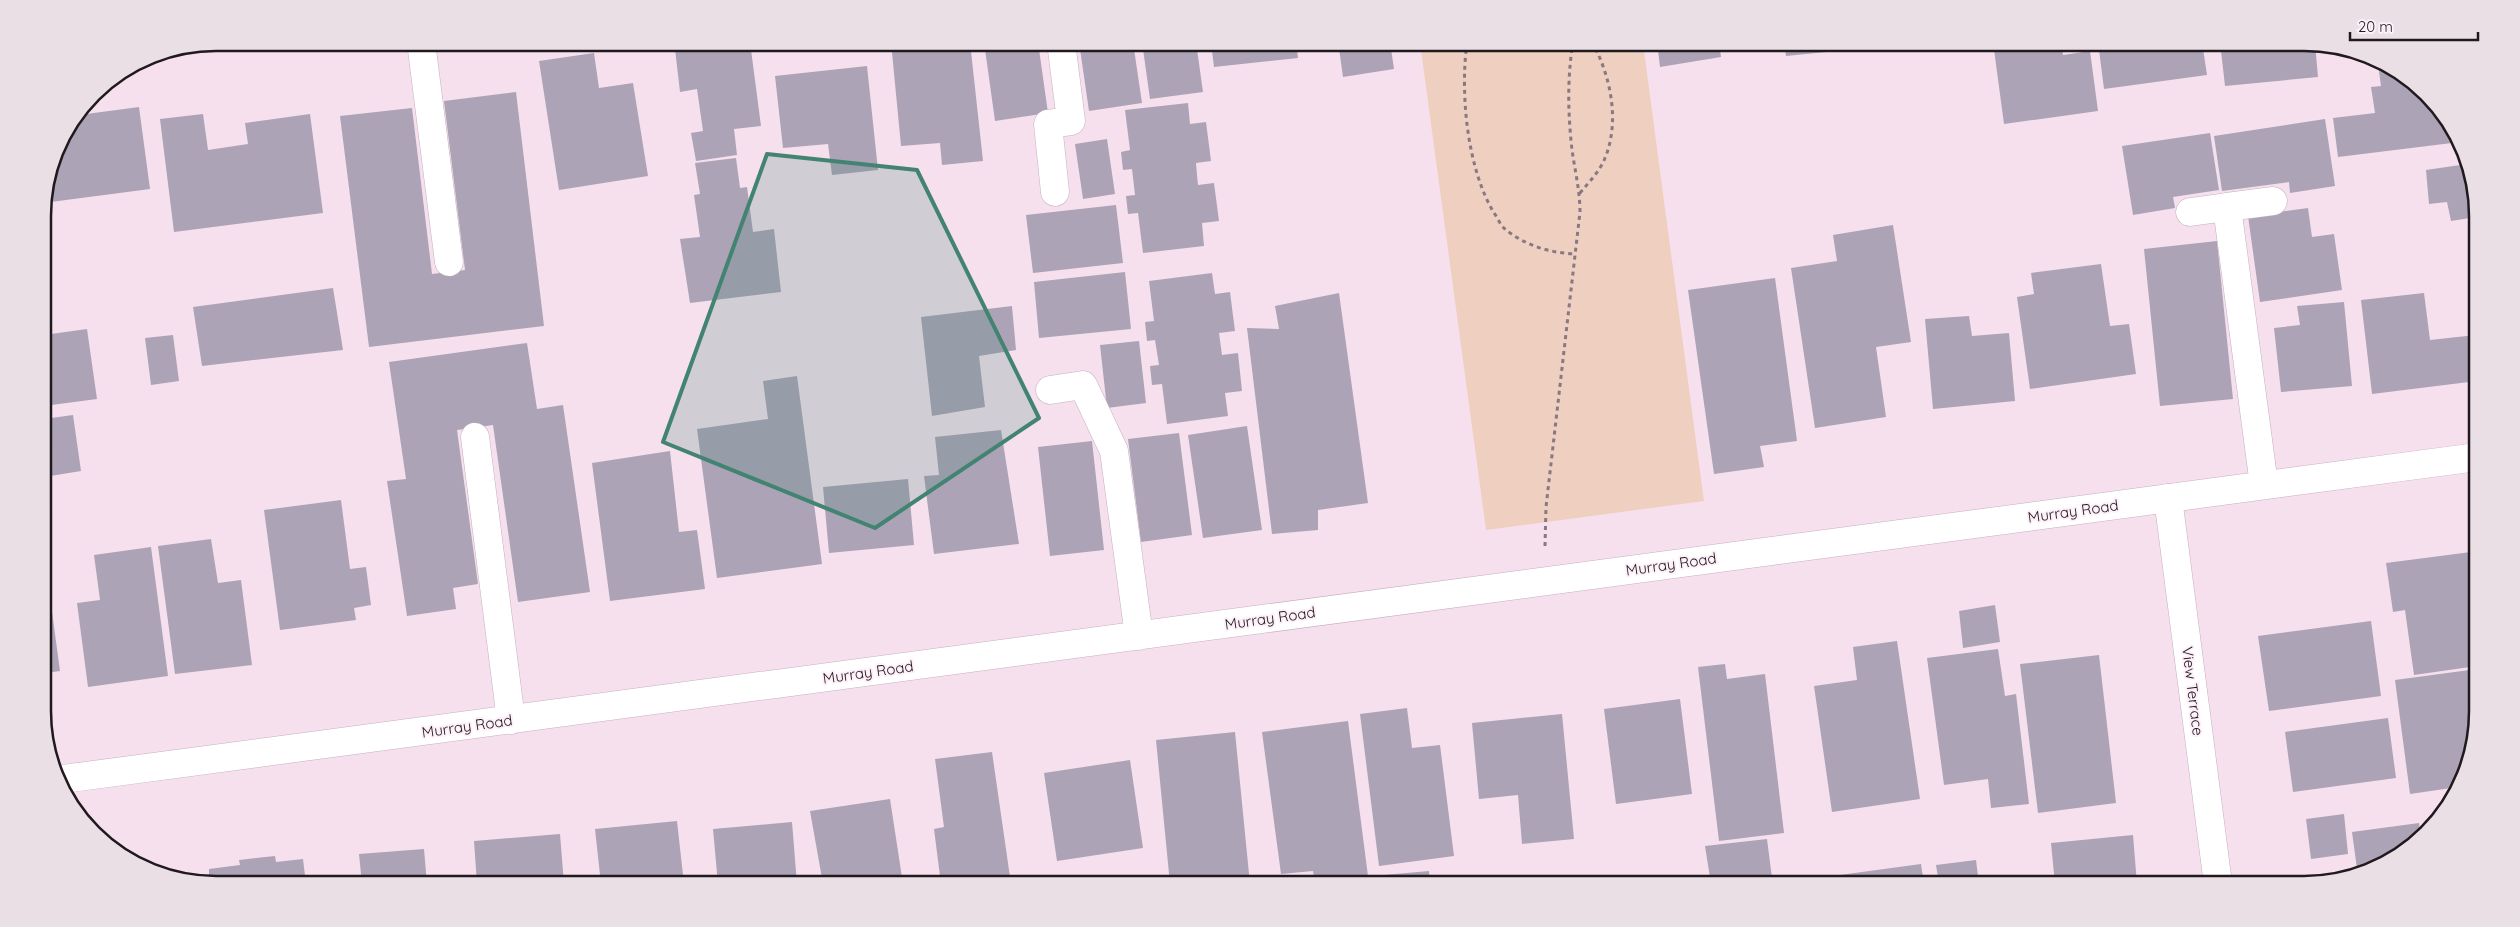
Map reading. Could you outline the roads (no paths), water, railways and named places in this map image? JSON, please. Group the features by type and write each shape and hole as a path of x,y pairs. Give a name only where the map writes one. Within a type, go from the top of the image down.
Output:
{"street":[{"path":"422,52 450,262"},
{"path":"1055,192 1048,124 1071,121 1062,52"},
{"path":"2190,212 2273,201"},
{"path":"2227,207 2264,485"},
{"path":"1050,390 1083,385 1114,451 1139,636"},
{"path":"475,437 511,720"},
{"name":"Murray Road","path":"66,779 2469,458"},
{"name":"View Terrace","path":"2168,498 2217,875"}]}
